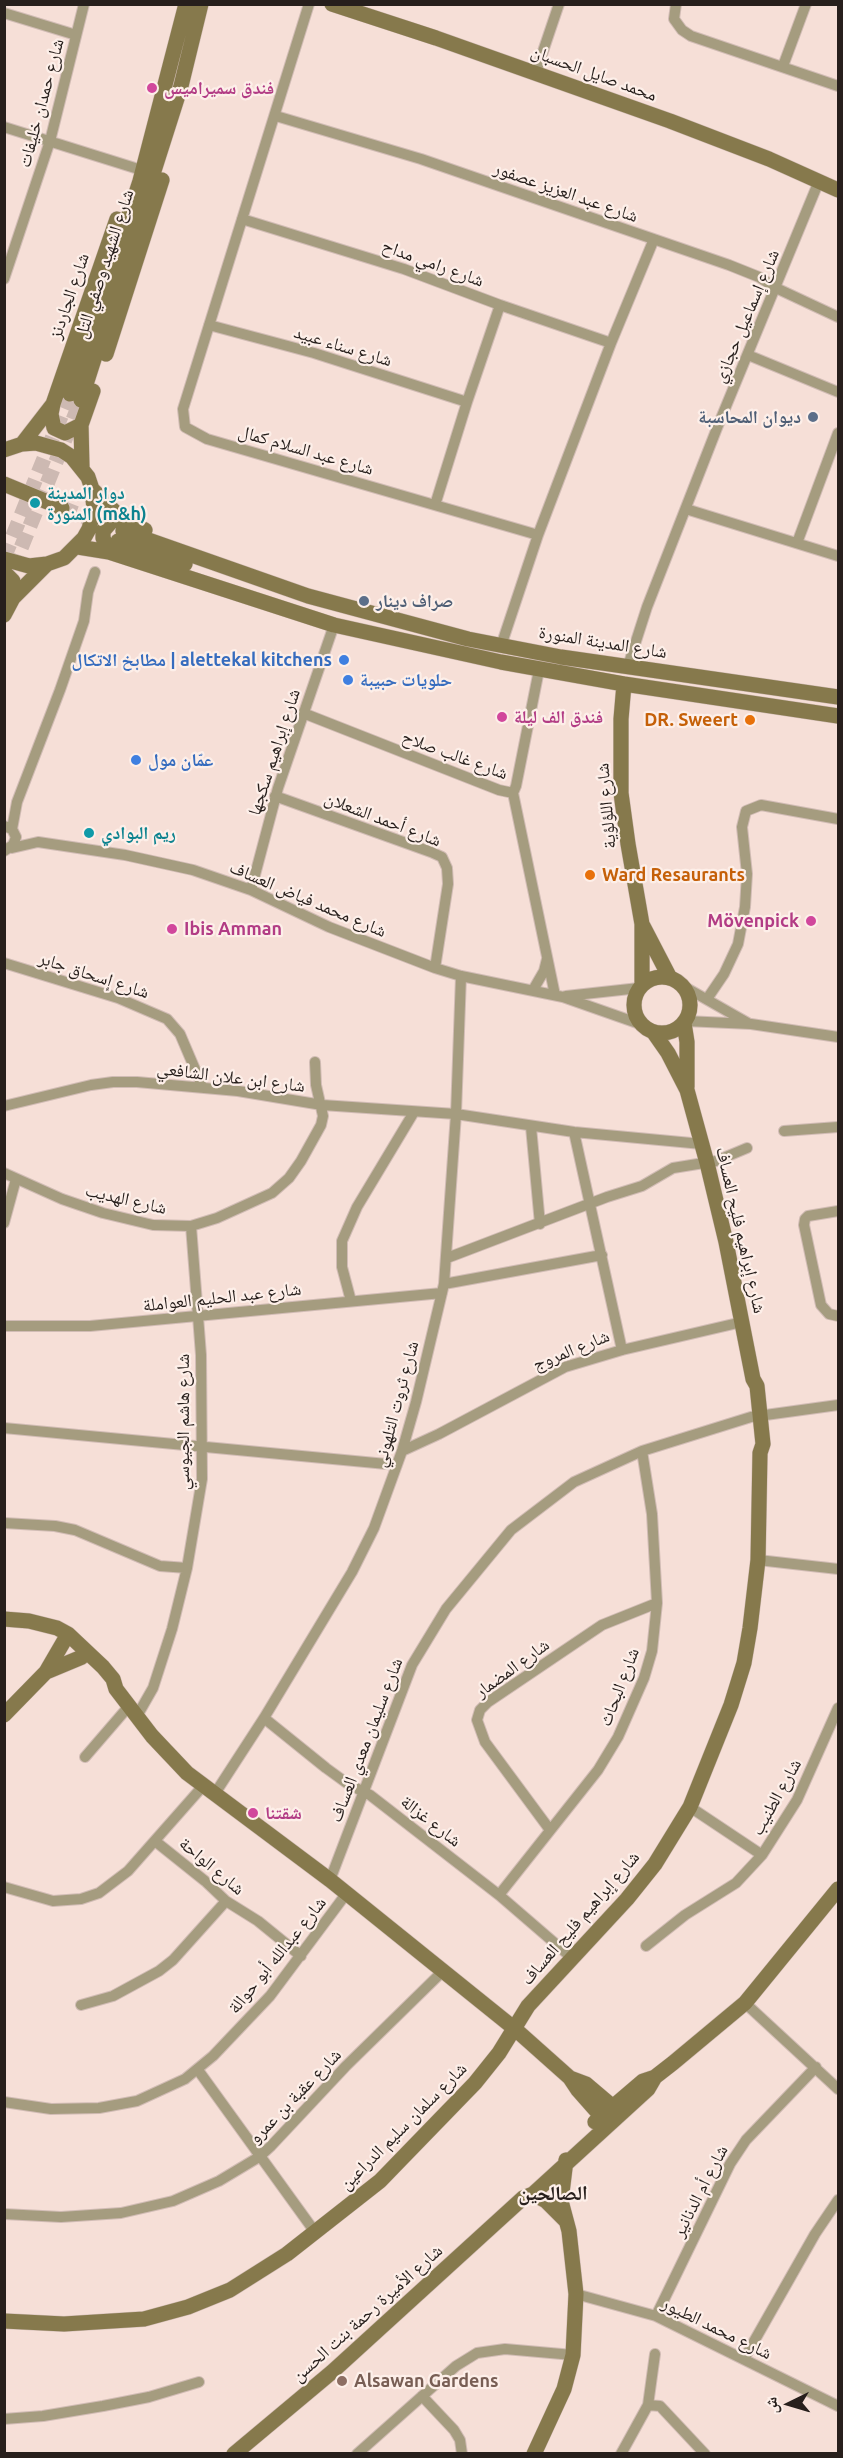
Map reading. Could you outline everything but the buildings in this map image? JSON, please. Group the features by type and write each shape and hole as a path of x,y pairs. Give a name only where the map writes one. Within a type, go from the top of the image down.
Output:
{"street":[{"name":"شارع حمدان خليفات","path":"4,279 9,250 50,141 84,4"},
{"path":"82,467 81,425 171,151 173,141 165,114 186,4"},
{"path":"165,114 181,86 201,4"},
{"name":"شارع عبد السلام كمال","path":"309,4 183,409 185,427 207,439 538,535"},
{"name":"محمد صايل الحسبان","path":"332,4 536,72 716,138 838,190"},
{"path":"536,72 559,4"},
{"path":"676,4 674,19 682,30 692,36 838,86"},
{"path":"783,66 806,4"},
{"path":"4,13 76,35"},
{"name":"شارع الشهيد وصفي التل","path":"76,397 165,114"},
{"name":"شارع الجاردنز","path":"22,444 53,404 86,302 149,128 165,114"},
{"name":"شارع عبد العزيز عصفور","path":"276,116 421,159 745,271 838,317"},
{"path":"4,127 135,168"},
{"name":"شارع إسماعيل حجازي","path":"628,666 647,607 819,182"},
{"name":"شارع رامي مداح","path":"242,219 404,269 611,343"},
{"path":"501,646 538,535 611,343 654,239"},
{"path":"435,505 466,402 500,305"},
{"name":"شارع سناء عبيد","path":"209,325 315,353 466,402"},
{"path":"748,355 838,392"},
{"path":"53,404 51,414 54,428 65,433 81,425"},
{"path":"797,543 838,433"},
{"path":"4,450 22,444 49,445 67,453 82,467 94,499 93,520 84,538 78,547 64,558 47,564 20,565 4,559"},
{"path":"4,484 61,513 4,494"},
{"name":"شارع المدينة المنورة","path":"92,489 118,535 334,625 539,670 838,716"},
{"path":"686,509 838,556"},
{"name":"شارع المدينة المنورة","path":"118,535 371,632"},
{"name":"شارع المدينة المنورة","path":"78,547 118,535 157,535 364,611 437,632 561,657 838,697"},
{"path":"4,615 13,598 47,564"},
{"path":"4,572 14,581 13,598"},
{"path":"8,849 16,840 10,829 17,802 68,669 84,621 88,592 95,572"},
{"name":"شارع إبراهيم سكجها","path":"251,890 275,796 334,625"},
{"name":"شارع غالب صلاح","path":"303,712 499,790 513,793 539,670"},
{"name":"شارع اللؤلؤية","path":"624,684 621,718 621,793 642,924 640,986"},
{"path":"513,793 548,959 559,996"},
{"name":"شارع أحمد الشعلان","path":"275,796 441,857 447,868 448,884 435,968"},
{"path":"4,819 17,802"},
{"path":"707,999 724,974 738,944 745,907 747,874 742,827 747,811 761,805 838,819"},
{"name":"شارع محمد فياض العساف","path":"10,829 38,842 172,865 251,890 329,927 435,968 462,976 559,996 639,1024"},
{"name":"شارع محمد فياض العساف","path":"8,849 38,842"},
{"name":"شارع اللؤلؤية","path":"642,924 676,982"},
{"path":"533,990 548,959"},
{"name":"شارع إسحاق جابر","path":"4,963 118,998 167,1019 180,1034 203,1088"},
{"name":"شارع ثروت التلهوني","path":"155,1840 208,1790 264,1718 352,1572 374,1528 402,1451 443,1288 447,1258 462,976"},
{"path":"676,982 689,997 690,1010 685,1022 670,1033 654,1033 639,1024 634,1012 633,999 640,986 660,976 676,982 751,1024"},
{"name":"شارع محمد فياض العساف","path":"559,996 640,986"},
{"path":"685,1022 751,1024 838,1037"},
{"name":"شارع إبراهيم فليح العساف","path":"685,1022 687,1090"},
{"name":"شارع إبراهيم فليح العساف","path":"514,2029 528,2006 627,1899 655,1864 690,1807 731,1705 744,1663 758,1560 760,1453 755,1446 756,1416 748,1388 753,1379 707,1162 687,1090 668,1053 654,1033"},
{"name":"شارع الهديب","path":"4,1173 62,1199 103,1213 153,1225 191,1226 217,1218 272,1193 289,1178 302,1161 321,1125 322,1105 318,1095 315,1062"},
{"name":"شارع ابن علان الشافعي","path":"4,1106 113,1082 203,1088 322,1105 456,1114 531,1127 702,1144"},
{"path":"351,1301 342,1261 342,1241 357,1207 414,1112"},
{"path":"531,1127 540,1224"},
{"path":"784,1131 838,1127"},
{"name":"شارع المروج","path":"402,1451 495,1405 547,1375 580,1362 622,1350 574,1132"},
{"path":"447,1258 642,1186 678,1166 716,1161 747,1148"},
{"path":"4,1223 16,1179"},
{"path":"838,1211 808,1216 804,1225 821,1305 829,1314 838,1316"},
{"name":"شارع هاشم الجيوسي","path":"84,1757 147,1700 172,1629 187,1568 202,1479 203,1447 198,1316 191,1226"},
{"name":"شارع عبد الحليم العواملة","path":"4,1326 68,1327 351,1301 443,1288 602,1255"},
{"path":"622,1350 742,1322"},
{"name":"شارع سليمان معدي العساف","path":"330,1880 412,1665 446,1609 479,1566 511,1530 552,1497 590,1473 642,1451 756,1416 838,1405"},
{"path":"4,1428 397,1465"},
{"name":"شارع البحاث","path":"499,1895 598,1770 623,1726 644,1678 652,1651 657,1603 652,1515 642,1451"},
{"path":"4,1522 56,1526 75,1530 160,1566 187,1568"},
{"path":"758,1560 838,1569"},
{"name":"شارع المضمار","path":"550,1830 485,1742 477,1720 480,1710 602,1625 657,1603"},
{"path":"4,1619 29,1621 57,1628 68,1634 113,1679 116,1689"},
{"path":"48,1626 116,1689 169,1755 208,1790 330,1880 514,2029 570,2078 586,2084 610,2115"},
{"path":"4,1714 46,1672 64,1641"},
{"path":"46,1672 82,1657"},
{"name":"شارع الطنيب","path":"690,1807 762,1855 797,1800 838,1708"},
{"name":"شارع غزالة","path":"264,1718 326,1768 363,1791 499,1895 572,1958"},
{"name":"شارع الواحة","path":"4,1887 53,1901 89,1897 110,1886 128,1871 155,1840 206,1881 226,1901 271,1931 301,1956"},
{"path":"646,1946 685,1915 736,1883 762,1855"},
{"name":"شارع الأميرة رحمة بنت الحسن","path":"234,2454 332,2372 528,2196 644,2080 655,2077 745,2003 838,1889"},
{"name":"شارع عبدالله أبو حوالة","path":"5,2106 51,2109 99,2108 119,2105 151,2096 198,2070 270,1996 346,1894"},
{"path":"81,2005 113,1996 159,1971 173,1960 226,1901"},
{"name":"شارع عقبة بن عمرو","path":"4,2214 31,2217 80,2216 148,2208 204,2189 260,2157 346,2066 442,1972"},
{"path":"745,2003 838,2087"},
{"name":"شارع سلمان سليم الدراعين","path":"4,2321 87,2324 144,2319 169,2313 241,2284 287,2254 380,2181 475,2083 514,2029"},
{"name":"شارع أم الدنانير","path":"656,2316 735,2156 746,2140 816,2067"},
{"path":"198,2070 315,2232"},
{"path":"534,2454 564,2390 573,2355 576,2294 568,2226 561,2201 571,2153"},
{"path":"528,2196 546,2201 568,2226"},
{"path":"744,2359 815,2234 838,2200"},
{"name":"شارع محمد الطيور","path":"576,2294 656,2316 837,2401"},
{"path":"357,2454 468,2358 486,2351 525,2350 573,2355"},
{"path":"621,2454 648,2405 655,2354"},
{"path":"4,2419 103,2406 199,2382"},
{"path":"422,2396 454,2430 460,2440 462,2454"},
{"path":"648,2405 660,2406 705,2454"}],"tunnel":[{"path":"4,558 70,394"},
{"path":"4,590 81,400"},
{"path":"62,508 103,524"}],"place":[{"name":"فندق سميراميس","path":"152,88"},
{"name":"ديوان المحاسبة","path":"813,417"},
{"name":"دوار المدينة المنورة (m&h)","path":"35,503"},
{"name":"صراف دينار","path":"364,601"},
{"name":"مطابخ الاتكال | alettekal kitchens","path":"344,660"},
{"name":"حلويات حبيبة","path":"348,680"},
{"name":"فندق الف ليلة","path":"502,717"},
{"name":"DR. Sweert","path":"750,720"},
{"name":"عمّان مول","path":"136,760"},
{"name":"ريم البوادي","path":"89,833"},
{"name":"Ward Resaurants","path":"590,875"},
{"name":"Mövenpick","path":"811,921"},
{"name":"Ibis Amman","path":"172,929"},
{"name":"شقتنا","path":"253,1813"},
{"name":"Alsawan Gardens","path":"342,2381"}],"district":[{"name":"الصالحين","path":"553,2193"}]}
